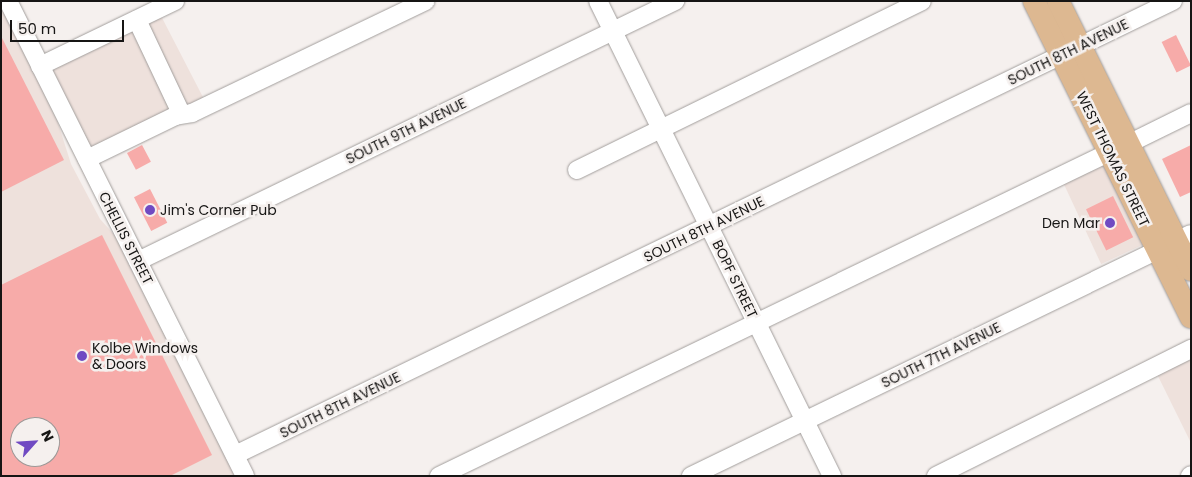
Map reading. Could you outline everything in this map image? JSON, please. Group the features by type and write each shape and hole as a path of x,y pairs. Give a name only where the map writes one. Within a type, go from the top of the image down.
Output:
{"main road":[{"name":"WEST THOMAS STREET","path":"1034,1 1070,51 1119,148 1191,270"},
{"name":"WEST THOMAS STREET","path":"1058,1 1070,51"},
{"name":"WEST THOMAS STREET","path":"1175,241 1191,317"}],"street":[{"name":"CHELLIS STREET","path":"8,1 245,476"},
{"path":"40,66 175,1"},
{"path":"87,159 175,116 192,113 426,1"},
{"name":"BOPF STREET","path":"598,1 832,476"},
{"name":"SOUTH 9TH AVENUE","path":"138,262 675,1"},
{"path":"577,170 922,1"},
{"name":"SOUTH 8TH AVENUE","path":"235,455 1172,1"},
{"path":"137,20 172,88 180,111 175,116"},
{"path":"439,476 1191,114"},
{"name":"SOUTH 7TH AVENUE","path":"691,476 1175,241"},
{"path":"936,476 1191,349"}],"shaded area":[{"path":"1,1 40,66 158,10 207,105 98,157 41,69 71,164 100,219 138,261 245,476 1,476"},
{"path":"1104,159 1144,244 1101,264 1061,179"},
{"path":"1191,353 1191,443 1155,370"}],"building":[{"path":"1176,35 1191,66 1177,73 1162,42"},
{"path":"1,36 64,160 1,192"},
{"path":"142,145 151,162 136,170 127,153"},
{"path":"1191,145 1191,192 1180,197 1162,159"},
{"name":"Jim's Corner Pub","path":"150,189 167,223 151,231 134,197"},
{"path":"1113,196 1133,237 1106,250 1086,209"},
{"name":"Kolbe Windows & Doors","path":"102,235 212,455 170,476 1,476 1,285"}],"place":[{"name":"Jim's Corner Pub","path":"150,210"},
{"name":"Den Mar","path":"1110,223"},
{"name":"Kolbe Windows & Doors","path":"82,356"}]}
